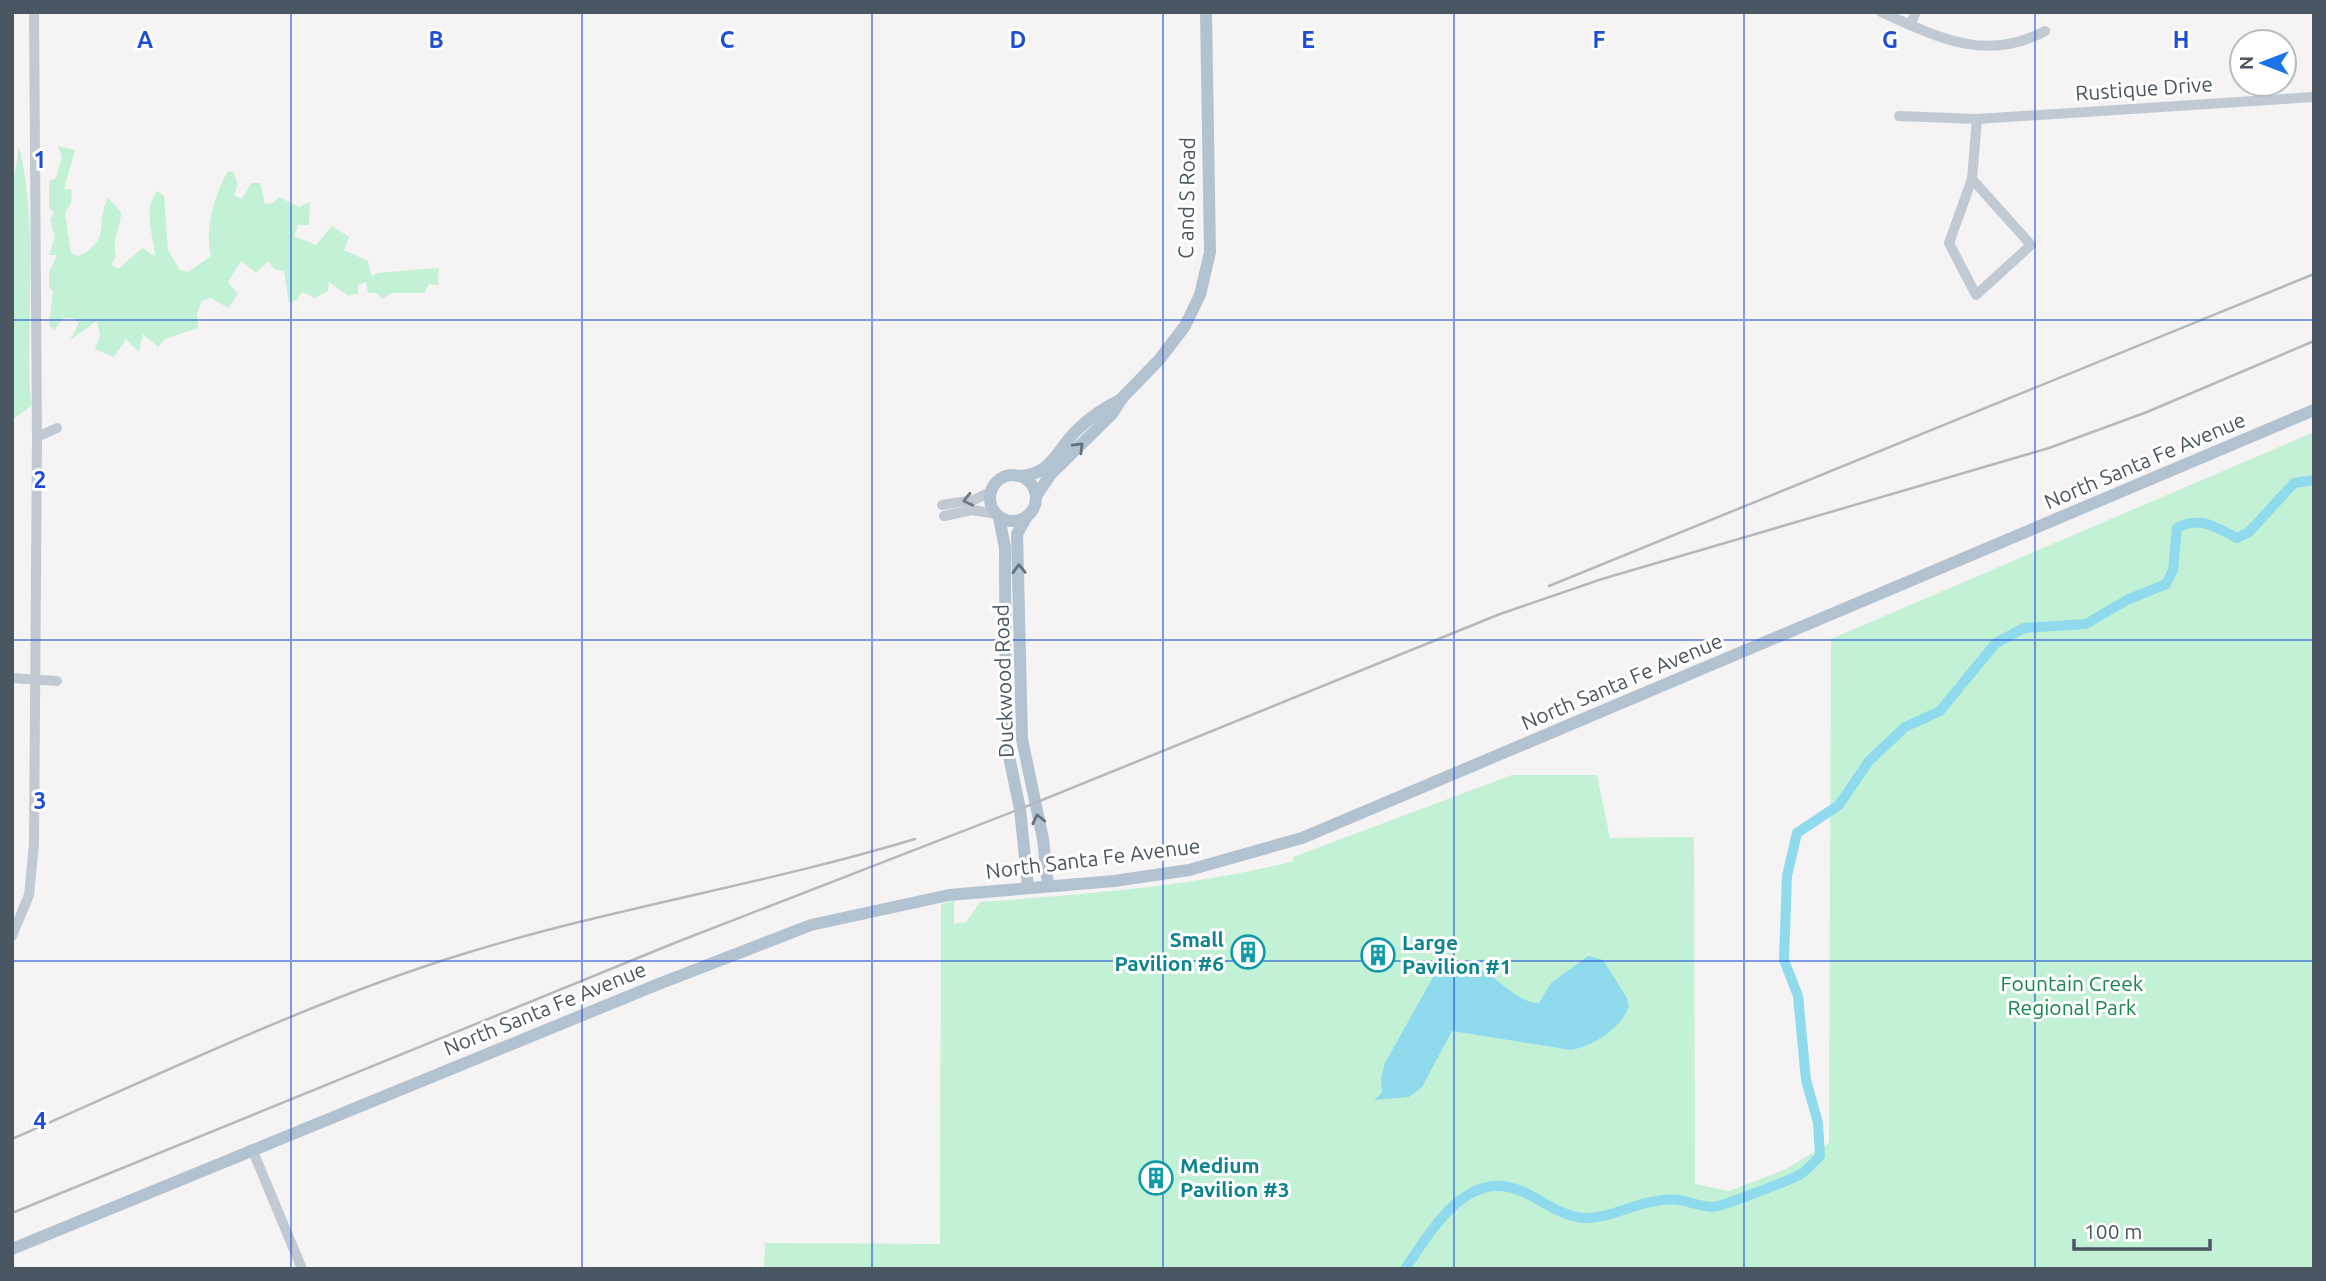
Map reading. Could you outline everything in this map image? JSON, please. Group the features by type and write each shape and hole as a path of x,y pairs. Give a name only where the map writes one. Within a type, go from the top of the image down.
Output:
{"main road":[{"name":"C and S Road","path":"1036,496 1051,474 1112,414 1122,398 1159,360 1185,326 1200,295 1210,253 1206,12"},
{"name":"C and S Road","path":"1017,476 1028,476 1046,469 1076,430 1122,398"},
{"name":"North Santa Fe Avenue","path":"12,1249 252,1149 811,925 949,895 1048,887 1189,870 1302,838 2314,410"},
{"path":"1017,476 1030,483 1036,496 1035,504 1027,516 1013,521 998,515 991,504 992,491 1003,478 1017,476"},
{"name":"Duckwood Road","path":"998,515 1005,548 1006,742 1020,809 1028,887"},
{"name":"Duckwood Road","path":"1027,516 1017,534 1022,739 1043,839 1048,887"}],"street":[{"path":"12,936 29,895 32,870 32,681 37,438 34,12"},
{"path":"1881,12 1951,43 1970,46 2025,42 2045,31"},
{"path":"1910,25 1916,12"},
{"name":"Rustique Drive","path":"1899,116 1977,119 2314,97"},
{"path":"1972,179 2031,245 1976,295 1949,243 1972,179 1977,119"},
{"path":"37,438 57,428"},
{"path":"992,491 943,510 972,510 998,515"},
{"path":"12,678 57,681"},
{"path":"252,1149 302,1269"}],"green space":[{"path":"58,146 75,150 64,189 72,190 71,203 65,213 71,253 78,256 89,250 99,237 108,198 121,212 115,245 116,256 111,265 118,269 142,248 155,256 150,206 157,191 164,196 168,250 180,270 188,272 211,256 209,235 212,212 228,171 233,172 238,184 234,195 242,199 251,183 260,183 265,204 273,203 279,197 299,207 310,202 309,225 298,225 294,236 316,245 332,226 349,237 344,250 368,261 372,277 377,273 439,268 438,285 429,284 424,293 391,293 383,299 376,293 368,293 366,282 358,285 358,294 347,295 329,282 328,291 315,298 302,292 297,300 289,303 284,271 274,269 268,261 256,273 241,261 228,282 238,294 228,308 211,298 202,301 197,313 198,328 165,339 158,347 143,334 139,352 126,339 114,357 95,349 100,336 97,321 70,340 79,323 73,318 63,318 54,330 49,325 53,291 49,288 49,272 57,255 49,255 55,237 50,220 54,213 49,207 49,181 56,178 62,157"},
{"path":"19,147 25,177 30,242 31,406 12,420 12,190"},
{"name":"Fountain Creek Regional Park","path":"2314,432 2314,1269 764,1269 765,1243 940,1244 941,904 954,901 954,924 966,922 980,902 1138,888 1255,870 1294,861 1293,857 1512,775 1597,775 1610,838 1694,837 1695,1184 1729,1191 1786,1169 1829,1143 1831,639"}],"water":[{"path":"1588,956 1603,960 1627,998 1629,1006 1620,1022 1605,1035 1588,1045 1571,1050 1452,1031 1422,1087 1409,1097 1374,1100 1382,1093 1381,1078 1385,1063 1437,970 1452,963 1466,963 1492,976 1527,1001 1539,1003 1551,983"}],"waterway":[{"path":"1962,684 1996,643 2024,628 2086,624 2127,600 2166,584 2173,570 2177,528 2185,524 2207,524 2237,538 2249,532 2294,483 2314,480"},
{"path":"1405,1269 1450,1209 1464,1197 1480,1189 1497,1186 1516,1189 1566,1214 1584,1218 1665,1200 1680,1200 1712,1207 1795,1177 1820,1156 1818,1123 1806,1080 1798,996 1784,960 1787,876 1797,833 1839,805 1869,761 1905,727 1940,711 1958,689"}],"railway":[{"path":"1549,586 2314,274"},
{"path":"12,1213 677,942 1020,809 1500,614 1602,579 2049,448 2147,412 2314,341"},
{"path":"12,1139 291,1016 405,973 576,923 915,839"}],"place":[{"name":"Small Pavilion #6","path":"1248,952"},
{"name":"Large Pavilion #1","path":"1378,955"},
{"name":"Medium Pavilion #3","path":"1156,1178"}]}
